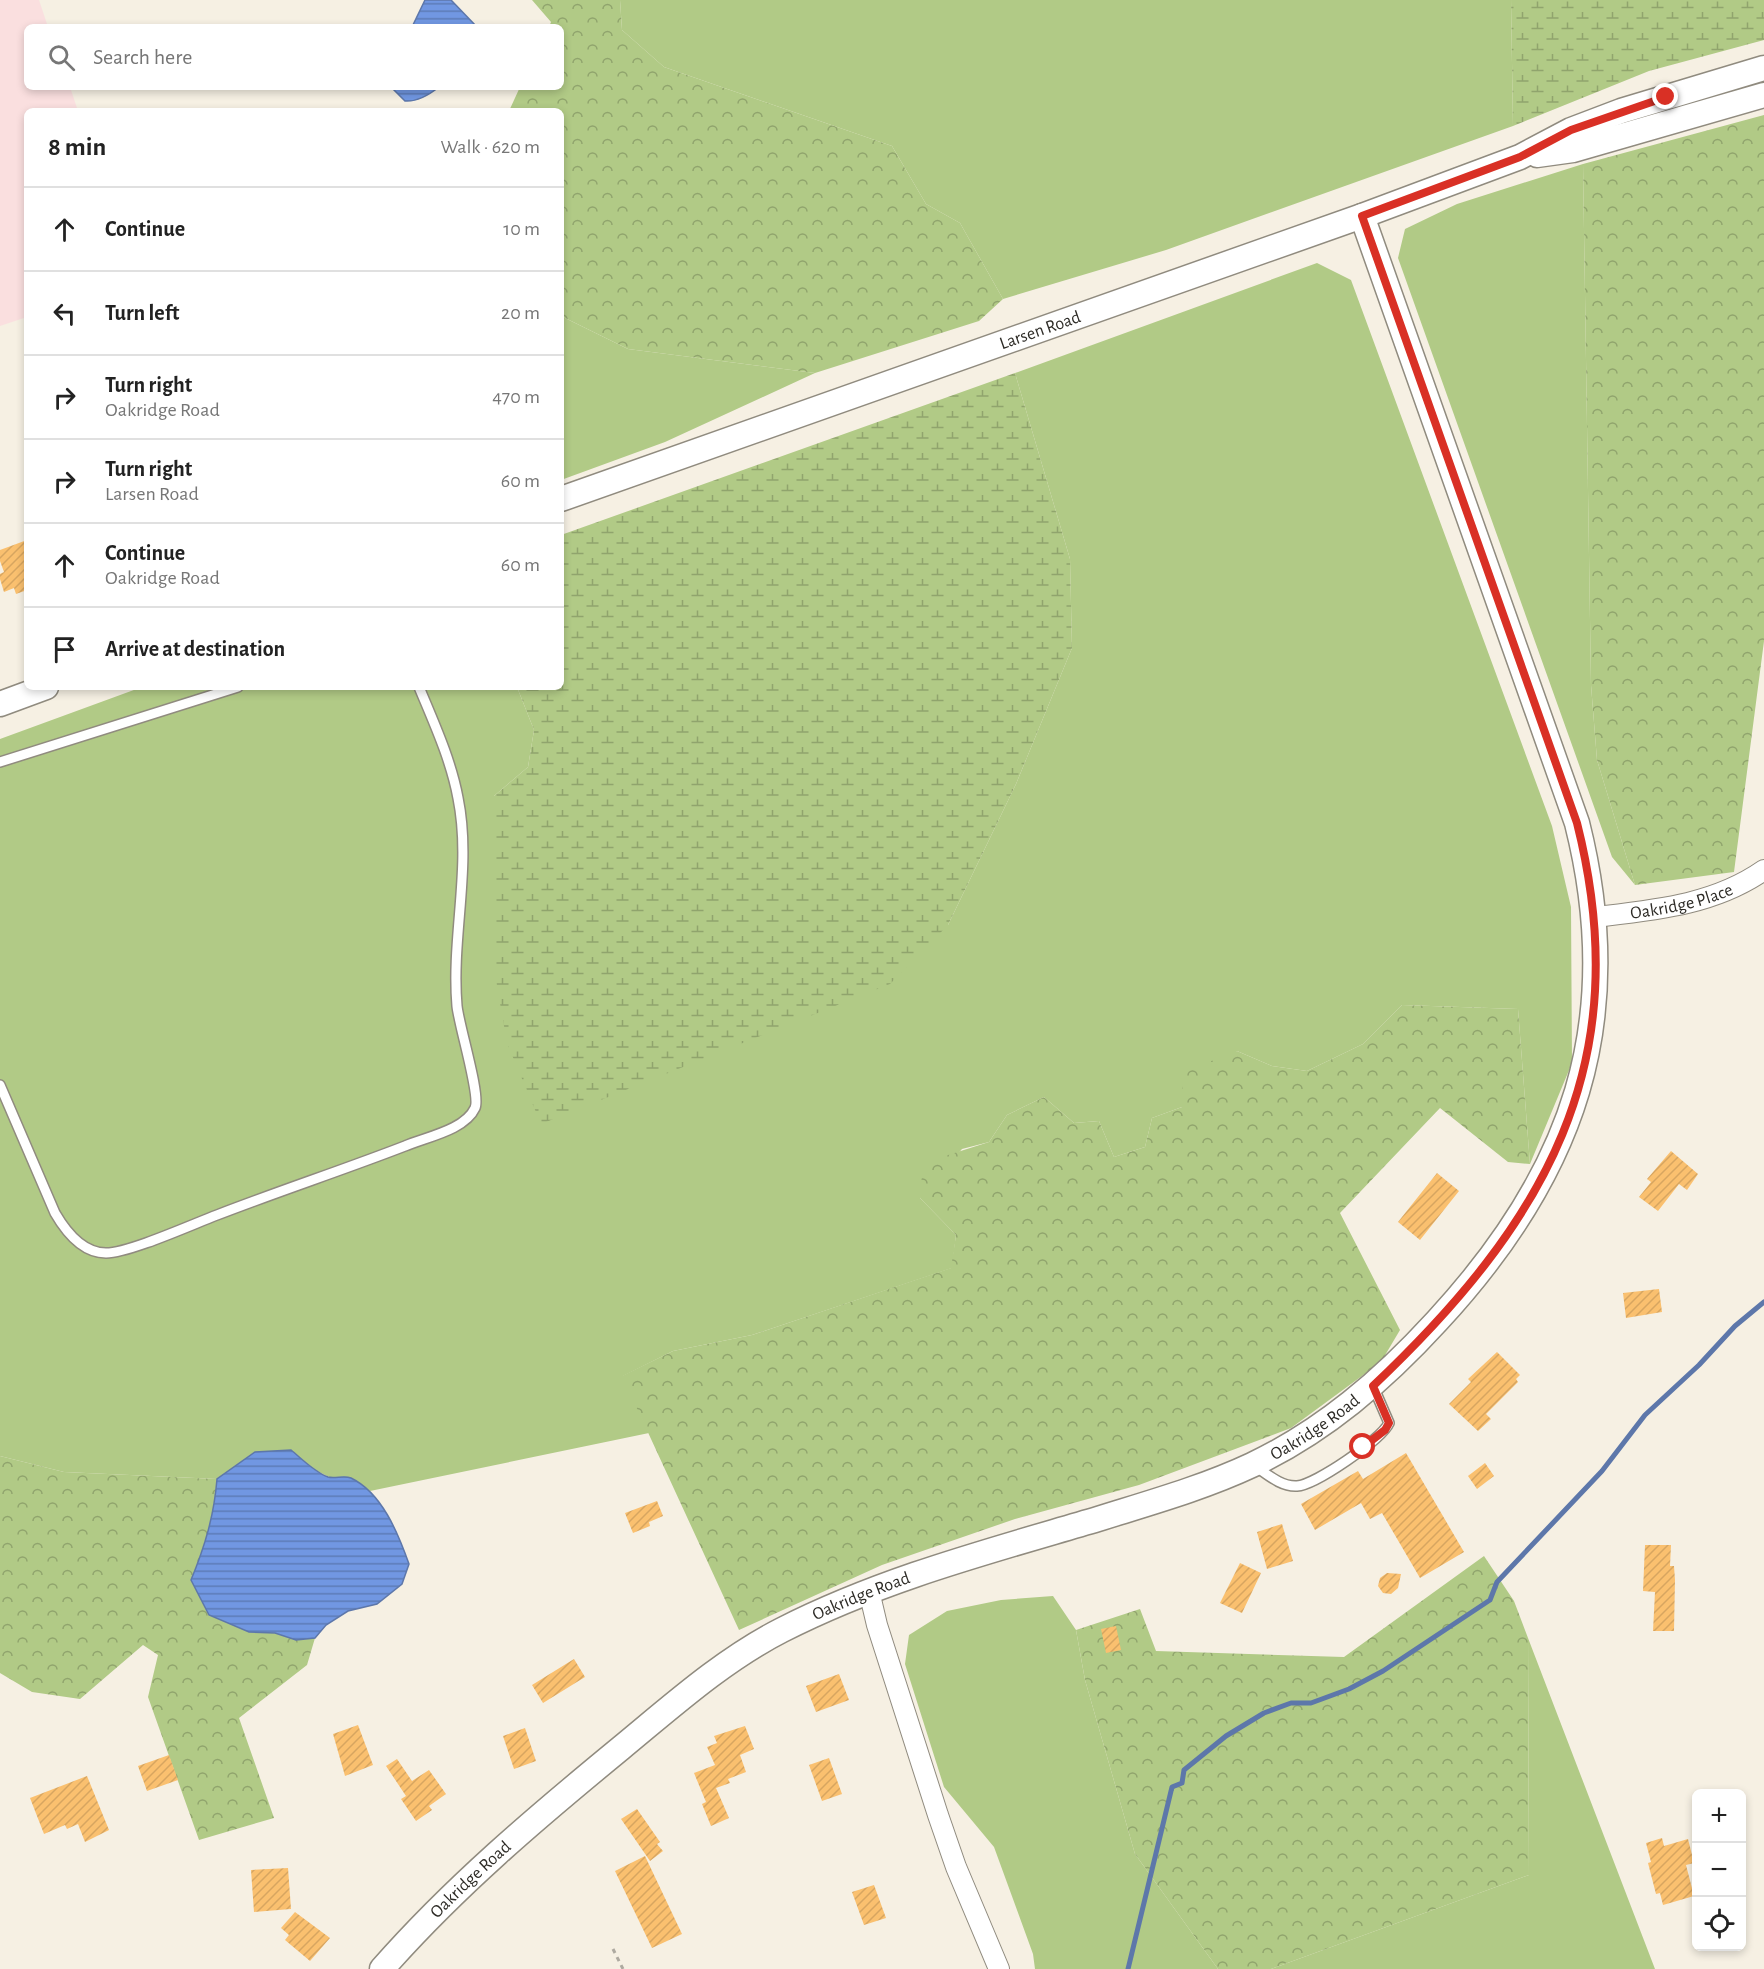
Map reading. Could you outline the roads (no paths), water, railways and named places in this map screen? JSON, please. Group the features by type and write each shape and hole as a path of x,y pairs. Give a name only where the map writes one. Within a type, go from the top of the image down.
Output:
{"street":[{"path":"1520,157 1571,130 1621,111 1764,68"},
{"path":"1520,157 1573,150 1764,95"},
{"name":"Larsen Road","path":"564,498 1362,216 1520,157"},
{"name":"Oakridge Road","path":"381,1969 460,1884 568,1792 701,1684 755,1644 835,1604 917,1573 1169,1497 1253,1465 1310,1433 1373,1386 1465,1291 1514,1227 1537,1190 1557,1149 1574,1104 1587,1058 1597,968 1595,917 1588,866 1577,823 1362,216"},
{"path":"0,704 38,690"},
{"name":"Oakridge Place","path":"1595,917 1663,910 1693,902 1728,891 1764,870"},
{"path":"869,1591 877,1625 938,1815 956,1867 999,1969"}],"lane":[{"path":"0,762 228,690"},
{"path":"0,1085 55,1213 66,1232 86,1248 107,1253 178,1230 400,1148 452,1127 470,1115 477,1101 476,1089 464,1047 457,1007 456,976 462,831 458,798 448,760 420,690"},
{"path":"1253,1465 1278,1482 1294,1486 1308,1484 1385,1430 1389,1423 1387,1415 1373,1386"}],"water":[{"path":"425,0 451,0 474,24 413,24"},
{"path":"394,90 435,90 423,97 405,101"},
{"path":"291,1450 323,1475 351,1478 372,1493 388,1515 409,1564 402,1584 377,1604 348,1611 326,1625 315,1638 296,1640 275,1633 249,1632 209,1615 191,1580 208,1531 217,1479 255,1452"}],"waterway":[{"path":"1128,1969 1172,1787 1182,1783 1184,1770 1226,1736 1264,1713 1291,1703 1311,1703 1349,1689 1383,1671 1490,1600 1497,1582 1602,1471 1645,1415 1699,1365 1735,1326 1764,1302"}]}
